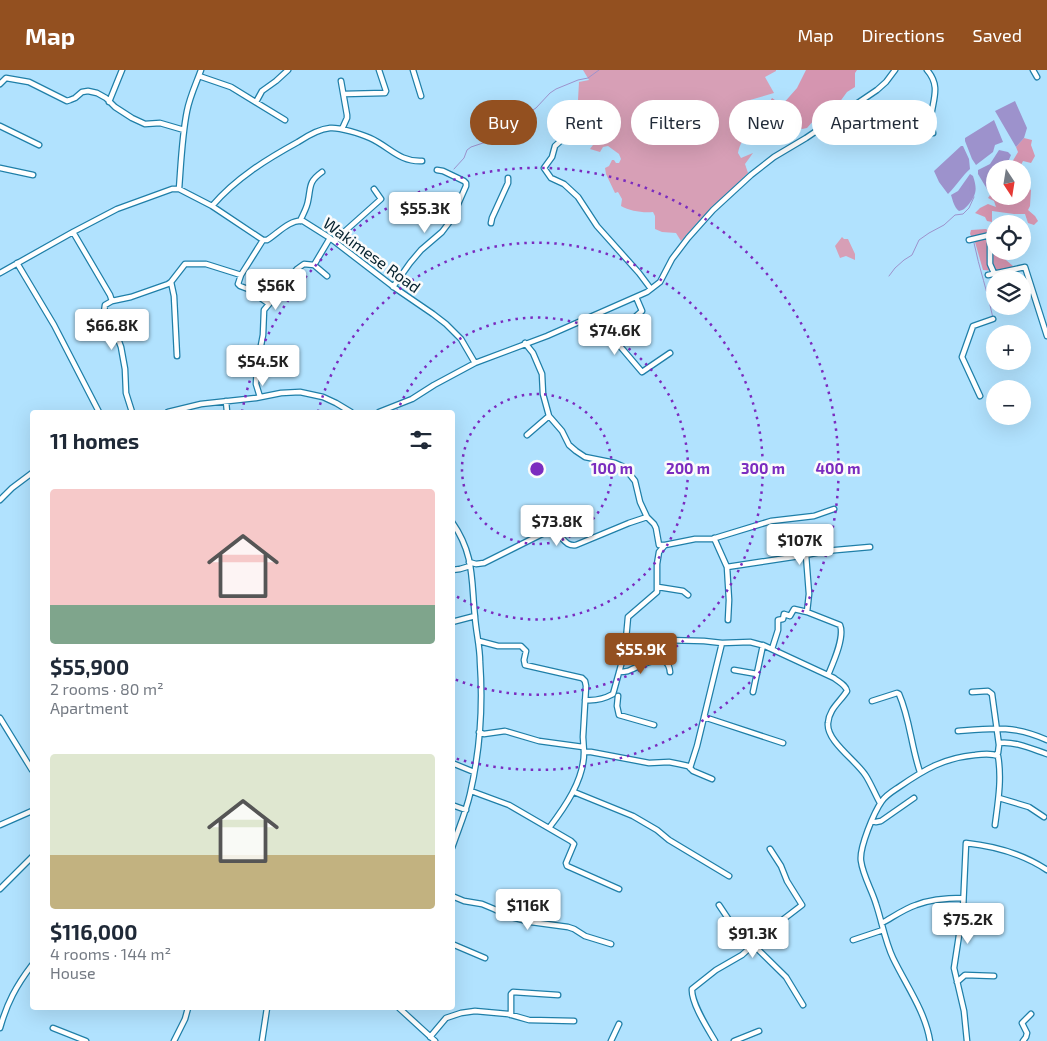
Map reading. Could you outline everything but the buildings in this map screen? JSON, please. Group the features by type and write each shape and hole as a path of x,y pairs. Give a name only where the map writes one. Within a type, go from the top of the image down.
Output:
{"street":[{"path":"109,102 122,70"},
{"path":"179,188 184,130 189,103 201,70"},
{"path":"256,102 262,91 276,82 288,70"},
{"path":"344,94 385,93 379,70"},
{"path":"413,70 421,96"},
{"path":"384,410 412,400 434,385 475,363 547,336 651,289 660,282 672,260 688,238 713,210 763,164 806,138 877,90 896,70"},
{"path":"927,70 936,89 934,100"},
{"path":"1033,70 1037,77"},
{"path":"199,76 232,87 285,120"},
{"path":"0,84 4,79 10,78 28,82 67,101 82,92 97,93 132,118 146,124 160,123 184,130"},
{"path":"341,81 347,118 342,129"},
{"path":"0,126 39,145"},
{"path":"212,206 242,177 274,154 319,131 329,128 342,129 370,138 407,160 422,161"},
{"path":"556,145 552,157 544,168 551,178 564,184 578,197 597,226 651,289"},
{"path":"0,168 33,175"},
{"path":"393,287 421,250 442,232 451,220 466,186 464,181 437,170"},
{"path":"300,221 308,203 312,182 322,172"},
{"path":"491,223 497,205 508,184 508,178"},
{"path":"0,272 117,209 179,188 212,206 263,240 241,275 238,284 269,304"},
{"path":"314,265 332,239 381,199 374,189"},
{"name":"Wakimese Road","path":"263,240 267,240 292,223 300,221 332,239 393,287 446,324 461,339 475,363"},
{"path":"73,232 112,301"},
{"path":"970,240 990,235 990,264 993,270"},
{"path":"17,263 54,325 98,410"},
{"path":"131,410 126,393 125,369 121,347 114,328 104,312 105,305 171,282 183,265 206,264 241,275"},
{"path":"260,398 256,384 257,366 263,335 264,310 301,265 314,265 327,276"},
{"path":"1010,270 1025,267 1026,270"},
{"path":"171,282 174,296 177,356"},
{"path":"1031,286 1047,336"},
{"path":"636,297 642,311 634,318 608,332 642,372 670,353"},
{"path":"980,396 962,357 973,326 993,319"},
{"path":"525,343 534,353 542,374 543,394 549,416 562,431 569,445 584,457 624,467 635,481 640,502 647,517 656,528 659,546 694,539 714,538 771,521 814,516 834,510"},
{"path":"176,410 201,404 260,398 291,392 306,393 336,403 348,410"},
{"path":"226,401 226,410"},
{"path":"526,435 549,416"},
{"path":"0,500 30,474"},
{"path":"455,570 460,570 470,564 484,563 548,531 554,531 566,543 576,545 647,517"},
{"path":"455,527 467,549 470,564 481,692 477,753 471,791 455,840"},
{"path":"714,538 726,567 729,600 728,620"},
{"path":"585,700 598,700 613,694 626,639 628,617 656,593 658,587 658,552 666,545"},
{"path":"726,567 825,551 870,547"},
{"path":"806,555 809,594 807,612"},
{"path":"658,587 684,590 688,595"},
{"path":"772,649 778,630 778,620 783,620 784,614 790,616 794,609 840,624 842,629 837,653 828,675"},
{"path":"455,621 474,616"},
{"path":"626,639 722,643 750,642 772,649 839,682 847,689 847,692 831,711 828,730 837,743 864,772 880,804"},
{"path":"478,641 498,646 523,647 526,650 524,665 582,678 585,683 583,761 574,792 560,815 549,828"},
{"path":"690,768 722,643"},
{"path":"753,692 763,645"},
{"path":"619,672 629,671 645,663 660,661 668,664 670,672"},
{"path":"734,670 757,674"},
{"path":"930,1041 929,1032 920,1008 893,957 883,930 876,902 860,860 866,834 880,804 886,796 920,772 938,763 982,754 998,754 1000,750 992,693 988,691 972,692"},
{"path":"872,701 893,693 899,694 906,712 913,749 920,772"},
{"path":"618,696 617,706 619,715 654,725"},
{"path":"704,717 783,743"},
{"path":"0,718 30,767"},
{"path":"958,731 997,728 1025,732 1047,740"},
{"path":"479,732 484,734 505,731 539,741 649,763 669,762 686,765 693,771 712,779"},
{"path":"999,743 1015,744 1047,754"},
{"path":"994,824 999,798 1000,773 998,756 995,755"},
{"path":"455,764 474,772"},
{"path":"471,791 509,805 573,842 566,863 567,866 619,889"},
{"path":"574,792 633,816 729,876"},
{"path":"872,821 881,821 914,798"},
{"path":"999,798 1029,807 1044,817"},
{"path":"455,806 466,810"},
{"path":"0,825 30,812"},
{"path":"967,1041 964,1011 954,968 963,898 966,843 1000,849 1030,860 1047,870"},
{"path":"715,1041 692,996 692,989 707,976 742,955 759,938 802,905 770,849"},
{"path":"0,889 30,859"},
{"path":"455,897 482,904 517,919 568,927 585,936 611,944"},
{"path":"882,924 916,905 938,899 963,898"},
{"path":"719,905 730,923 786,977 803,1005"},
{"path":"853,940 883,930"},
{"path":"455,945 485,958"},
{"path":"0,1028 10,999 30,968"},
{"path":"957,982 965,976 994,976"},
{"path":"511,1015 511,994 513,992 558,995"},
{"path":"174,1041 187,1010"},
{"path":"262,1041 267,1010"},
{"path":"401,1010 435,1041"},
{"path":"430,1037 446,1018 476,1011 511,1015 530,1020 574,1021"},
{"path":"1023,1041 1027,1033 1022,1023 1031,1014"},
{"path":"611,1041 619,1024"},
{"path":"53,1028 86,1041"},
{"path":"734,1041 759,1031"}],"shaded area":[{"path":"583,70 776,70 765,77 774,93 750,100 729,100 729,145 741,145 738,153 741,158 753,153 745,164 748,173 681,241 676,233 662,232 655,229 655,216 653,212 636,211 621,206 622,199 618,192 615,193 605,168 609,166 612,160 619,163 621,159 619,154 608,146 603,147 600,152 590,149 593,145 621,145 621,100 578,100 579,82 589,80"},
{"path":"806,70 857,70 855,73 855,87 847,92 841,100 812,100 812,122 807,128 802,129 802,100 786,100 797,88"},
{"path":"1015,101 1027,128 1024,138 1016,147 995,111"},
{"path":"994,120 1003,142 995,145 993,152 976,165 965,138"},
{"path":"1024,138 1032,140 1031,145 1035,156 1031,163 1031,160 1013,160 1018,152 1016,147"},
{"path":"963,146 969,159 970,169 948,194 934,171"},
{"path":"999,150 1008,152 1011,155 1009,160 993,160"},
{"path":"986,166 986,187 978,174 978,170"},
{"path":"970,174 973,176 976,187 975,194 969,204 959,211 951,195 958,191"},
{"path":"986,205 996,207 995,205 1030,205 1028,210 1038,221 1034,225 1031,224 1031,215 1025,214 992,211 992,215 986,215 986,219 975,213"},
{"path":"986,229 986,260 1006,260 1013,266 1010,270 983,270 975,242 970,234 971,230"},
{"path":"842,237 848,239 855,254 855,260 846,256 840,258 835,246"}],"waterway":[{"path":"454,169 464,158 467,150 495,137 500,128 536,108 550,93 578,80 588,78 599,70"},
{"path":"889,276 895,268 912,255 919,240 944,225 955,215 963,214 969,208 974,197"},
{"path":"974,243 993,318"}]}
